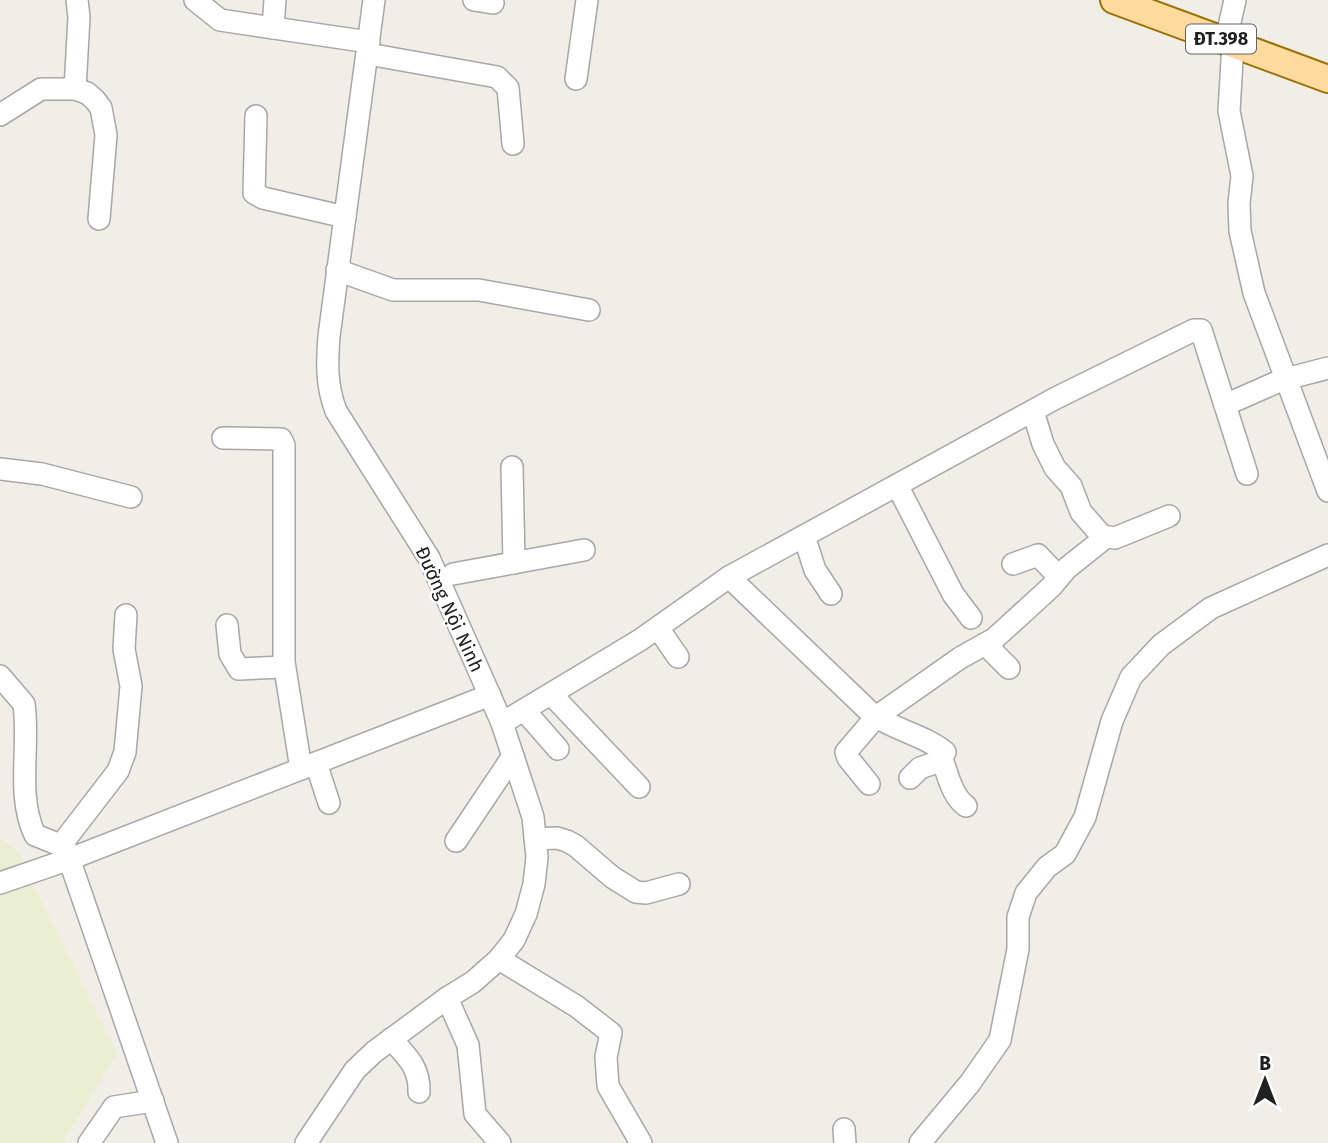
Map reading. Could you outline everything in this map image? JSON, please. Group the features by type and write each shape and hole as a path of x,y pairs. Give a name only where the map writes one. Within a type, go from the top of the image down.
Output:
{"main road":[{"name":"ĐT.398","path":"1114,0 1328,79"}],"street":[{"path":"195,0 220,20 273,28 497,77 508,88 513,144"},
{"path":"273,28 275,0"},
{"name":"Đường Nội Ninh","path":"306,1143 355,1070 391,1039 473,982 499,959 514,940 526,914 534,884 537,857 533,817 502,723 446,575 429,558 336,411 326,376 337,270 374,0"},
{"path":"576,79 587,0"},
{"path":"1236,0 1229,41 1229,111 1242,176 1240,231 1254,293 1328,491"},
{"path":"75,89 79,17 83,1"},
{"path":"0,115 41,89 75,89 87,93 95,100 101,108 106,135 99,219"},
{"path":"256,116 254,192 263,198 345,217"},
{"path":"337,270 393,290 479,290 589,310"},
{"path":"502,723 658,628 729,577 1033,411 1197,329 1201,330 1247,474"},
{"path":"1224,405 1286,379 1328,368"},
{"path":"1033,411 1043,444 1055,467 1070,486 1081,512 1102,537 1119,537 1168,516"},
{"path":"223,438 281,439 284,445 284,667 308,766 329,803"},
{"path":"512,467 514,563"},
{"path":"0,469 41,474 131,497"},
{"path":"897,485 953,594 971,618"},
{"path":"804,536 815,570 831,594"},
{"path":"869,784 846,752 876,717 960,658 985,645 1021,616 1067,568 1106,537"},
{"path":"446,575 584,550"},
{"path":"1013,564 1038,555 1059,577"},
{"path":"920,1143 970,1083 1000,1040 1018,949 1018,917 1026,893 1047,867 1065,854 1085,817 1112,721 1131,677 1161,645 1211,608 1328,555"},
{"path":"729,577 876,717 935,744 945,752 942,759 955,794 966,806"},
{"path":"65,852 118,771 125,752 131,686 124,649 126,615"},
{"path":"227,625 230,654 239,669 284,667"},
{"path":"658,628 678,657"},
{"path":"985,645 1009,668"},
{"path":"0,676 24,704 25,803 30,825 36,835 65,852 167,1143"},
{"path":"551,694 639,787"},
{"path":"0,883 65,852 308,766 490,695"},
{"path":"524,710 558,749"},
{"path":"456,841 513,756"},
{"path":"910,778 920,768 942,759"},
{"path":"535,839 557,838 567,841 612,877 636,892 646,893 679,884"},
{"path":"499,959 576,1006 611,1032 606,1057 608,1086 641,1143"},
{"path":"447,998 468,1045 475,1114 499,1143"},
{"path":"391,1039 415,1066 419,1092"},
{"path":"89,1143 114,1108 153,1101"}],"green space":[{"path":"0,838 17,851 117,1054 62,1143 0,1143"}]}
